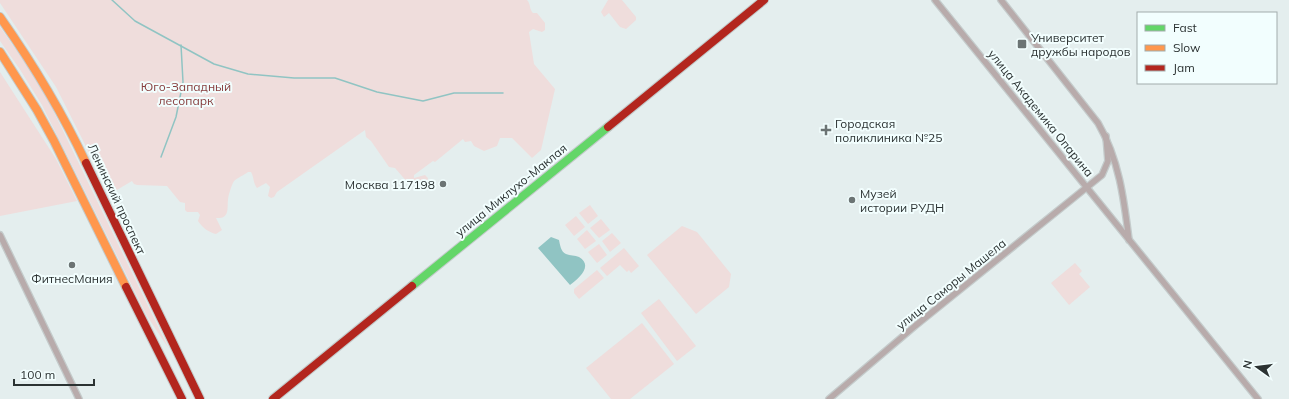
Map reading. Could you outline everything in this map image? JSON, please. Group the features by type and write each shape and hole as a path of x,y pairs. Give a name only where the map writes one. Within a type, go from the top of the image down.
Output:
{"main road":[{"name":"улица Миклухо-Маклая","path":"273,399 764,0"},
{"name":"Ленинский проспект","path":"0,17 30,60 72,133 200,399"},
{"path":"0,52 37,110 54,140 182,399"}],"street":[{"name":"улица Академика Опарина","path":"935,0 1258,399"},
{"path":"1001,0 1089,111 1106,136 1121,182 1130,240"},
{"name":"улица Саморы Машела","path":"829,399 1102,175 1108,161 1106,136"},
{"path":"0,235 79,399"}],"green space":[{"name":"Юго-Западный лесопарк","path":"0,0 527,0 533,13 537,13 545,23 545,30 542,32 533,29 529,32 534,64 555,89 541,150 532,158 512,138 500,138 497,146 484,151 474,146 471,141 465,142 463,139 435,162 433,161 414,175 414,178 425,175 428,178 427,181 418,186 408,183 395,168 389,167 371,141 366,137 365,130 277,192 274,197 271,198 268,196 270,187 266,183 257,188 251,172 248,172 234,181 228,198 227,213 224,217 216,218 222,230 216,234 208,231 198,221 200,215 198,212 187,212 185,210 185,203 180,202 167,186 137,185 132,181 110,194 56,87 0,3"},
{"path":"608,0 622,0 636,17 636,20 626,29 620,27 609,13 604,17 601,12"},
{"path":"0,27 26,64 49,102 169,349 147,316 42,105 0,41"},
{"path":"0,72 56,159 77,201 0,216"},
{"path":"590,205 598,216 588,224 579,213"},
{"path":"576,216 585,227 574,236 565,225"},
{"path":"601,219 610,230 599,238 590,228"},
{"path":"682,226 697,232 731,274 729,287 696,314 647,255"},
{"path":"587,230 596,241 585,249 577,239"},
{"path":"612,233 621,243 610,252 602,241"},
{"path":"599,244 607,255 597,263 588,252"},
{"path":"624,248 639,266 631,273 629,270 627,272 620,265 607,276 600,268"},
{"path":"1075,263 1082,271 1079,274 1090,287 1069,305 1051,283"},
{"path":"597,270 604,278 579,299 574,293 574,289"},
{"path":"659,299 696,346 677,361 641,313"},
{"path":"642,323 674,364 630,399 611,399 586,368"}],"water":[{"path":"551,237 559,240 564,253 579,257 585,264 583,272 570,285 538,248"}],"waterway":[{"path":"112,0 135,21 214,64 248,74 294,78 335,78 377,92 423,101 454,93 503,93"},
{"path":"161,157 176,117 183,82 181,45"}],"traffic: fast":[{"path":"412,286 608,127"}],"traffic: slow":[{"path":"0,17 46,88 86,163"},
{"path":"0,52 37,110 54,141 126,287"}],"traffic: jam":[{"path":"608,127 764,0"},
{"path":"86,163 200,399"},
{"path":"273,399 412,286"},
{"path":"126,287 182,399"}],"place":[{"name":"Университет дружбы народов","path":"1022,44"},
{"name":"Городская поликлиника №25","path":"826,130"},
{"name":"Москва 117198","path":"443,184"},
{"name":"Музей истории РУДН","path":"852,200"},
{"name":"ФитнесМания","path":"72,265"}]}
